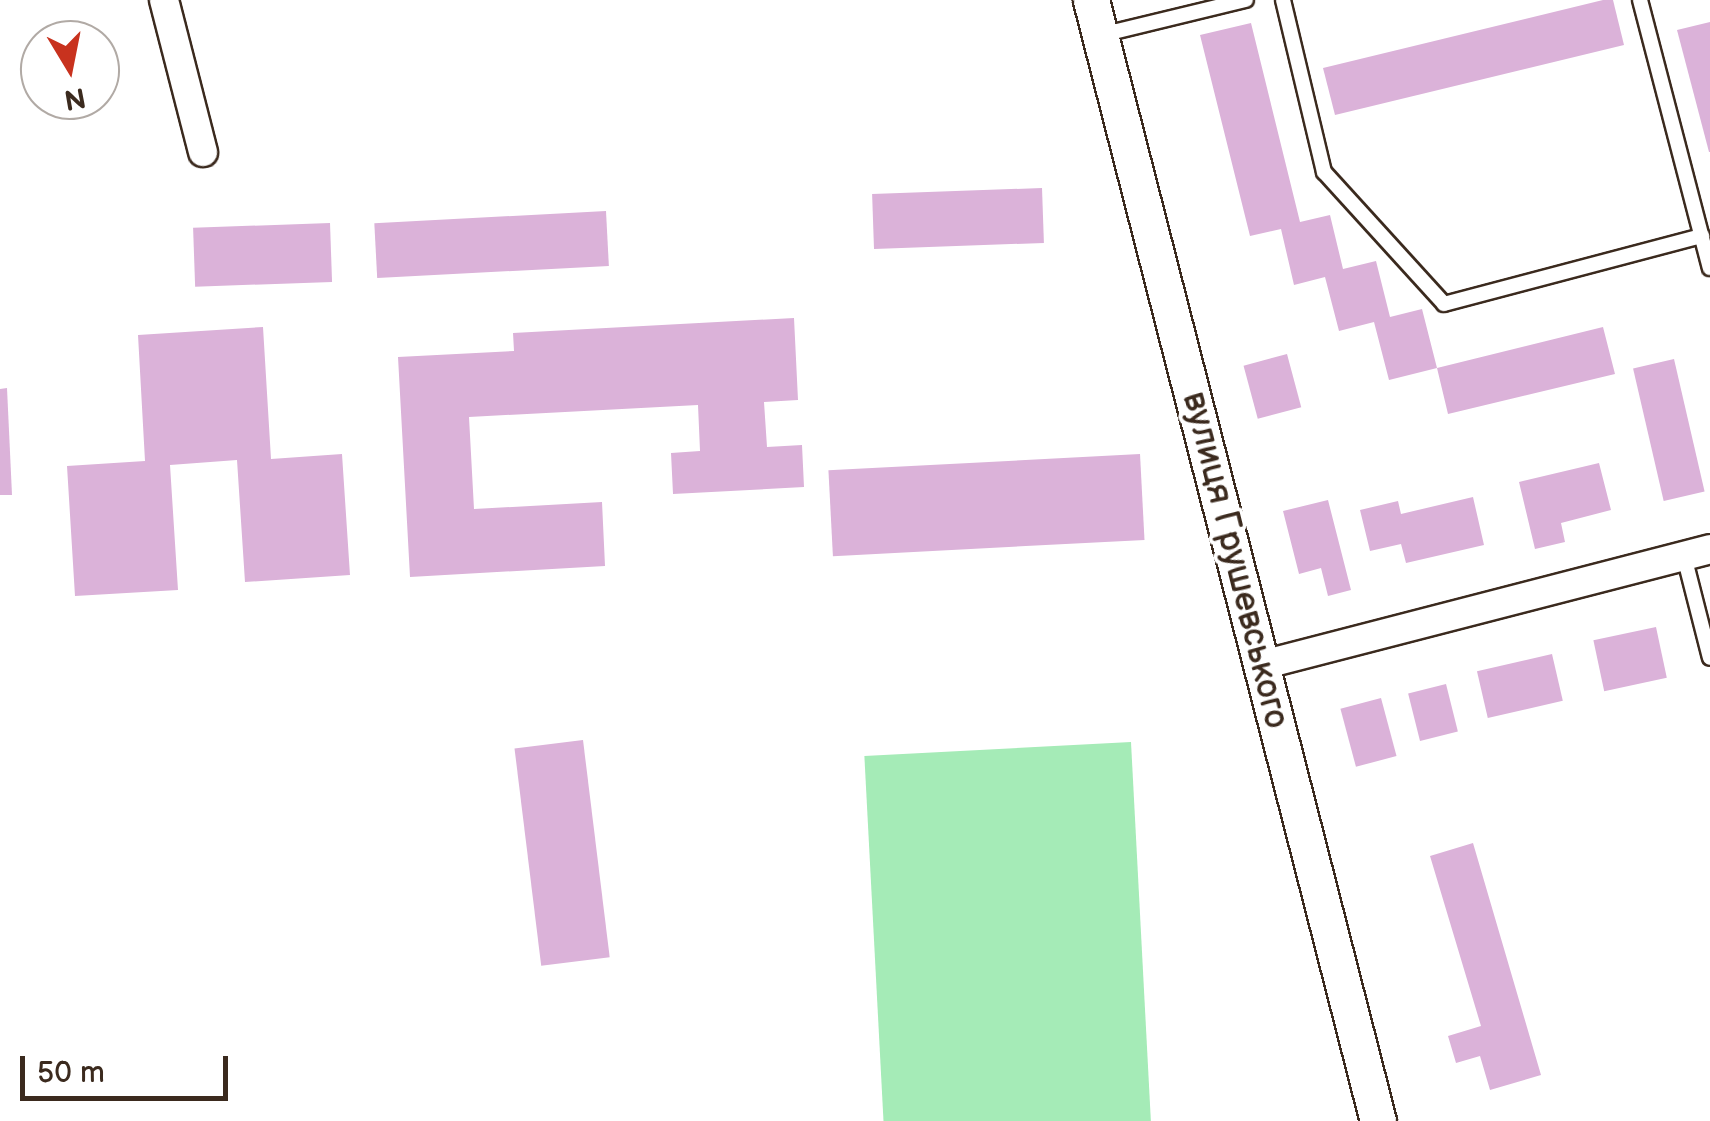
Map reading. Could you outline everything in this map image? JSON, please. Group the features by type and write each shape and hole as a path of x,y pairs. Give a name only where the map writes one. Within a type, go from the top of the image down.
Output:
{"street":[{"path":"164,0 204,152"},
{"name":"вулиця Грушевського","path":"1091,0 1378,1121"},
{"path":"1262,664 1697,552"}],"lane":[{"path":"1100,35 1246,0"},
{"path":"1283,0 1324,172 1444,304 1702,236"},
{"path":"1640,0 1710,268"},
{"path":"1697,552 1710,658"}],"green space":[{"path":"1131,742 1151,1121 883,1121 864,756"}],"building":[{"path":"1613,0 1624,45 1335,115 1323,68"},
{"path":"1710,22 1710,152 1709,152 1677,30"},
{"path":"1251,23 1300,222 1330,215 1343,269 1376,261 1390,317 1422,309 1437,368 1389,380 1374,322 1339,331 1325,277 1294,285 1281,229 1250,236 1200,35"},
{"path":"1042,188 1044,243 874,249 872,194"},
{"path":"606,211 609,266 377,278 374,223"},
{"path":"330,223 332,282 195,287 193,228"},
{"path":"794,318 798,400 764,402 767,447 802,445 804,487 673,494 671,453 700,451 698,405 469,417 474,509 602,502 605,566 410,577 398,357 514,351 513,333"},
{"path":"263,327 271,459 342,454 350,575 245,582 237,460 170,465 178,590 75,596 67,466 145,461 138,335"},
{"path":"1603,327 1615,374 1448,414 1437,368"},
{"path":"1287,354 1301,407 1258,419 1244,366"},
{"path":"1674,359 1705,492 1664,501 1633,368"},
{"path":"7,388 12,495 0,495 0,389"},
{"path":"1140,454 1145,540 833,556 828,470"},
{"path":"1599,463 1611,510 1561,523 1565,542 1535,549 1519,482"},
{"path":"1473,497 1484,545 1406,563 1401,544 1370,551 1360,510 1398,501 1401,514"},
{"path":"1328,500 1351,590 1328,596 1321,568 1299,574 1283,511"},
{"path":"1656,627 1667,678 1604,691 1593,640"},
{"path":"1552,654 1563,701 1488,718 1477,671"},
{"path":"1446,684 1458,732 1420,741 1408,693"},
{"path":"1381,698 1397,756 1356,767 1340,709"},
{"path":"583,740 610,957 541,966 515,748"},
{"path":"1473,843 1541,1075 1490,1090 1480,1056 1456,1063 1448,1036 1481,1026 1430,856"}]}
